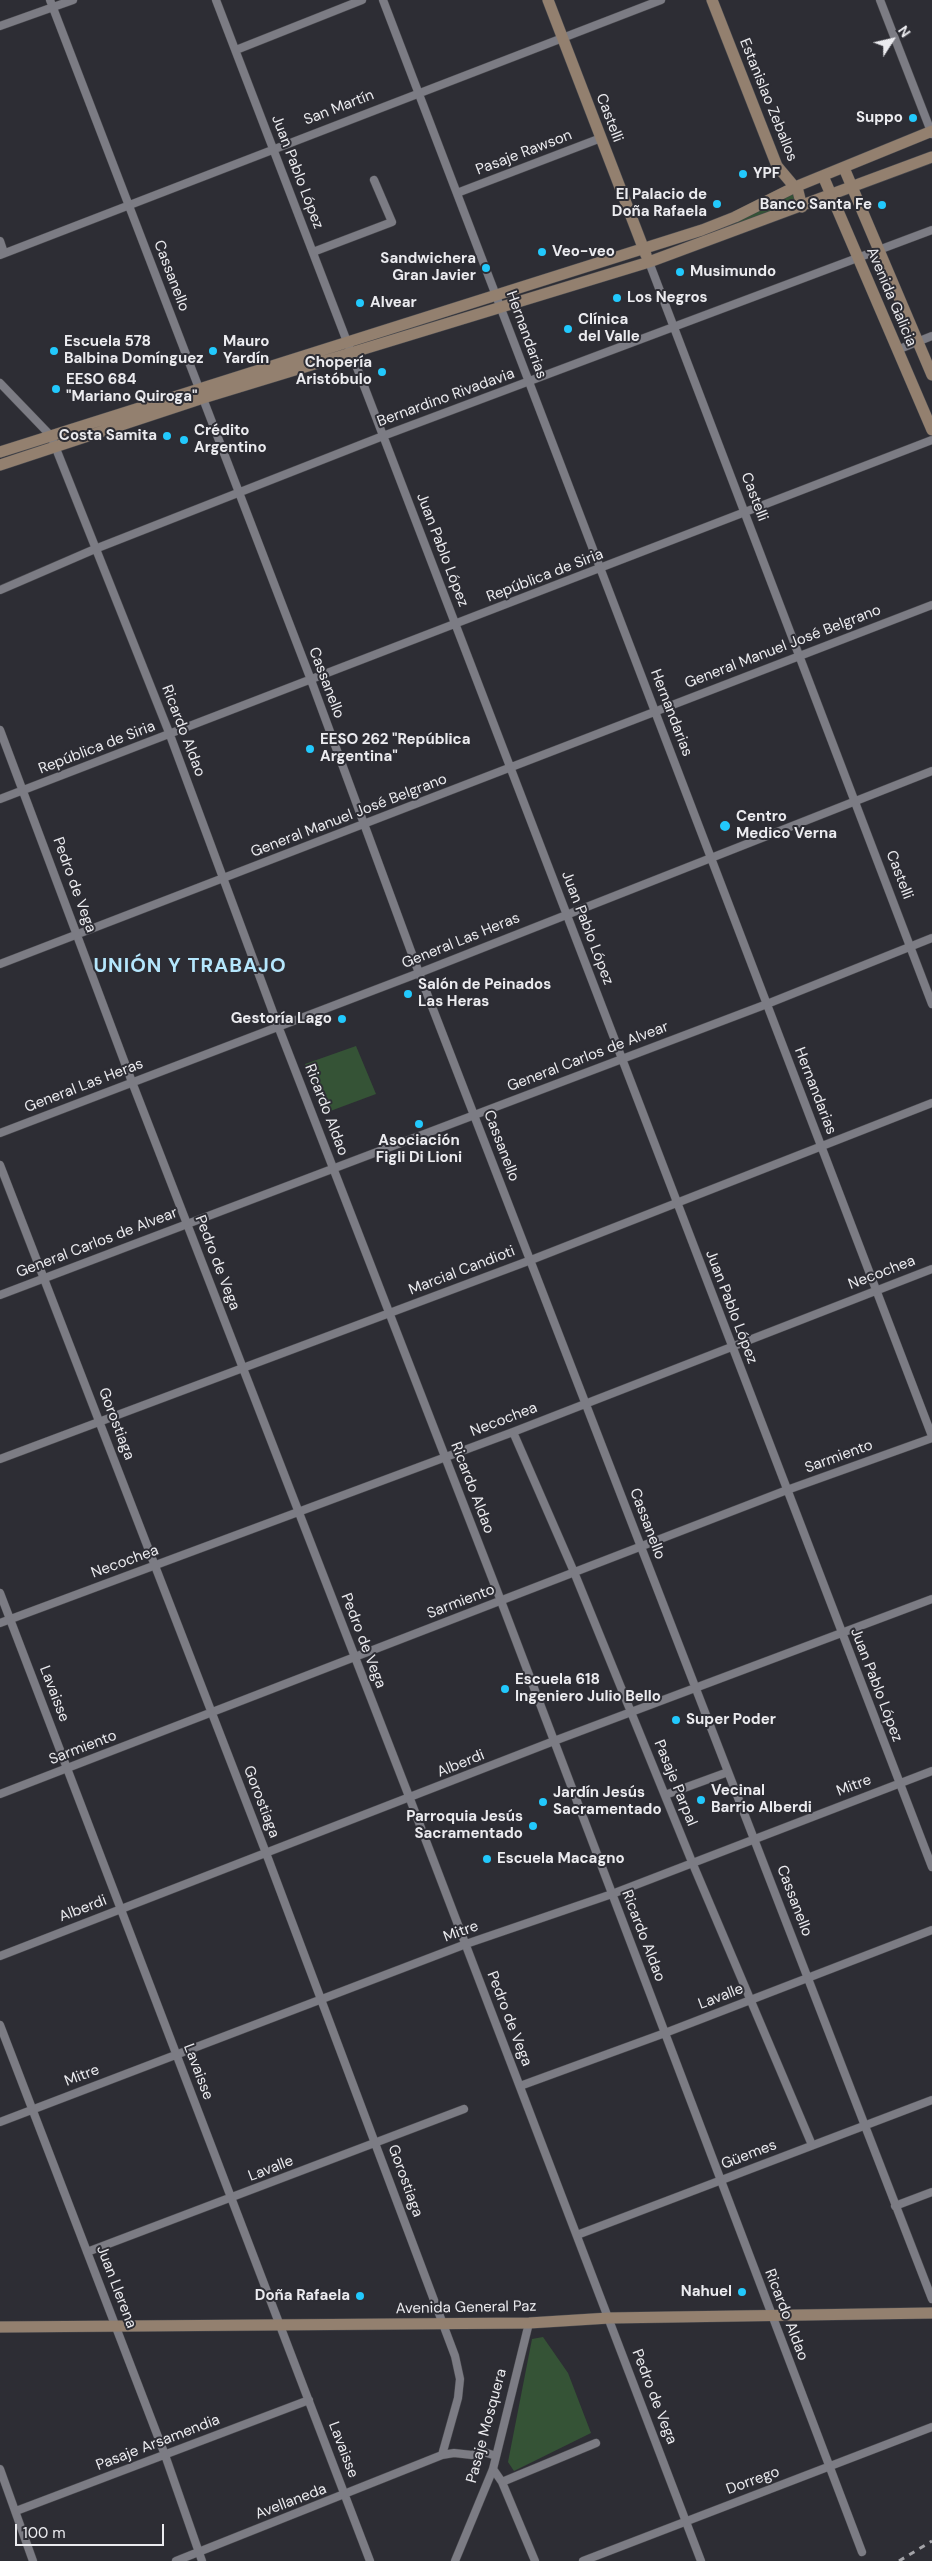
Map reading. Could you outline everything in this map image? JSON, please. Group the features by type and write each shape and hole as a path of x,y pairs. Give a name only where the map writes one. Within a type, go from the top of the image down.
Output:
{"main road":[{"name":"Castelli","path":"548,0 649,262"},
{"name":"Estanislao Zeballos","path":"712,0 777,166 801,196 802,206"},
{"path":"0,465 56,448 201,393 347,341 644,250 720,224 795,187 932,132"},
{"path":"0,452 201,393 352,353 649,262 853,188 932,157"},
{"name":"Avenida Galicia","path":"844,168 932,375"},
{"name":"Avenida Galicia","path":"823,176 932,430"},
{"name":"Avenida General Paz","path":"0,2327 528,2323 609,2318 932,2313"}],"street":[{"path":"0,26 51,4 73,0"},
{"name":"Juan Pablo López","path":"216,0 932,1867"},
{"path":"236,50 362,0"},
{"name":"Hernandarias","path":"383,0 602,569 932,1437"},
{"name":"San Martín","path":"2,254 661,0"},
{"path":"880,0 932,132"},
{"name":"Cassanello","path":"51,4 311,680 419,973 932,2299"},
{"name":"Pasaje Rawson","path":"457,193 601,138"},
{"path":"313,252 392,222 374,180"},
{"name":"Bernardino Rivadavia","path":"0,590 95,549 383,436 932,230"},
{"path":"0,241 2,254"},
{"name":"Castelli","path":"649,262 932,1004"},
{"path":"897,350 932,336"},
{"path":"0,383 51,436"},
{"name":"Ricardo Aldao","path":"51,436 170,734 278,1026 334,1168 388,1314 501,1601 862,2552"},
{"name":"República de Siria","path":"0,799 745,514 932,440"},
{"name":"General Manuel José Belgrano","path":"0,964 511,769 655,711 932,605"},
{"name":"Pedro de Vega","path":"0,730 132,1082 466,1944 701,2561"},
{"name":"General Las Heras","path":"0,1133 419,973 566,913 932,771"},
{"name":"General Carlos de Alvear","path":"0,1294 767,1004 932,938"},
{"name":"Marcial Candioti","path":"0,1459 99,1421 243,1370 531,1260 932,1103"},
{"name":"Gorostiaga","path":"0,1165 266,1854 443,2324 460,2379 458,2398 442,2456"},
{"name":"Necochea","path":"0,1624 512,1432 932,1269"},
{"name":"Pasaje Parpal","path":"512,1432 574,1572 692,1862 812,2145"},
{"name":"Sarmiento","path":"0,1794 787,1490 932,1437"},
{"name":"Lavaisse","path":"0,1593 370,2561"},
{"name":"Alberdi","path":"0,1956 554,1742 932,1599"},
{"name":"Mitre","path":"0,2122 466,1944 612,1894 932,1771"},
{"path":"665,1795 728,1772"},
{"name":"Lavalle","path":"520,2086 665,2033 932,1930"},
{"name":"Juan Llerena","path":"0,2025 165,2455 202,2561"},
{"name":"Güemes","path":"577,2235 932,2100"},
{"name":"Lavalle","path":"87,2252 464,2109"},
{"path":"895,2206 932,2192"},
{"name":"Pasaje Mosquera","path":"454,2561 493,2469 528,2323"},
{"name":"Pasaje Arsamendia","path":"16,2511 309,2400"},
{"name":"Dorrego","path":"583,2561 830,2468 932,2427"},
{"path":"502,2482 596,2443"},
{"name":"Avellaneda","path":"176,2561 346,2496 442,2456 454,2453 472,2455 484,2452 496,2456"},
{"path":"0,2469 33,2561"},
{"path":"493,2469 502,2482 535,2561"}],"green space":[{"path":"793,194 797,202 713,233 731,224"},
{"path":"356,1046 376,1094 325,1113 305,1064"},
{"path":"543,2337 568,2373 591,2433 514,2471 508,2462 532,2339"}],"railway":[{"path":"899,2561 932,2541"}],"place":[{"name":"Suppo","path":"913,118"},
{"name":"YPF","path":"743,174"},
{"name":"El Palacio de Doña Rafaela","path":"717,204"},
{"name":"Banco Santa Fe","path":"882,205"},
{"name":"Veo-veo","path":"542,252"},
{"name":"Sandwichera Gran Javier","path":"486,268"},
{"name":"Musimundo","path":"680,272"},
{"name":"Los Negros","path":"617,298"},
{"name":"Alvear","path":"360,303"},
{"name":"Clínica del Valle","path":"568,329"},
{"name":"Escuela 578 Balbina Domínguez","path":"54,351"},
{"name":"Mauro Yardín","path":"213,351"},
{"name":"Chopería Aristóbulo","path":"382,372"},
{"name":"EESO 684 \"Mariano Quiroga\"","path":"56,389"},
{"name":"Costa Samita","path":"167,436"},
{"name":"Crédito Argentino","path":"184,440"},
{"name":"EESO 262 \"República Argentina\"","path":"310,749"},
{"name":"Centro Medico Verna","path":"725,826"},
{"name":"Salón de Peinados Las Heras","path":"408,994"},
{"name":"Gestoría Lago","path":"342,1019"},
{"name":"Asociación Figli Di Lioni","path":"419,1124"},
{"name":"Escuela 618 Ingeniero Julio Bello","path":"505,1689"},
{"name":"Super Poder","path":"676,1720"},
{"name":"Vecinal Barrio Alberdi","path":"701,1800"},
{"name":"Jardín Jesús Sacramentado","path":"543,1802"},
{"name":"Parroquia Jesús Sacramentado","path":"533,1826"},
{"name":"Escuela Macagno","path":"487,1859"},
{"name":"Nahuel","path":"742,2292"},
{"name":"Doña Rafaela","path":"360,2296"}],"district":[{"name":"UNIÓN Y TRABAJO","path":"190,967"}]}
